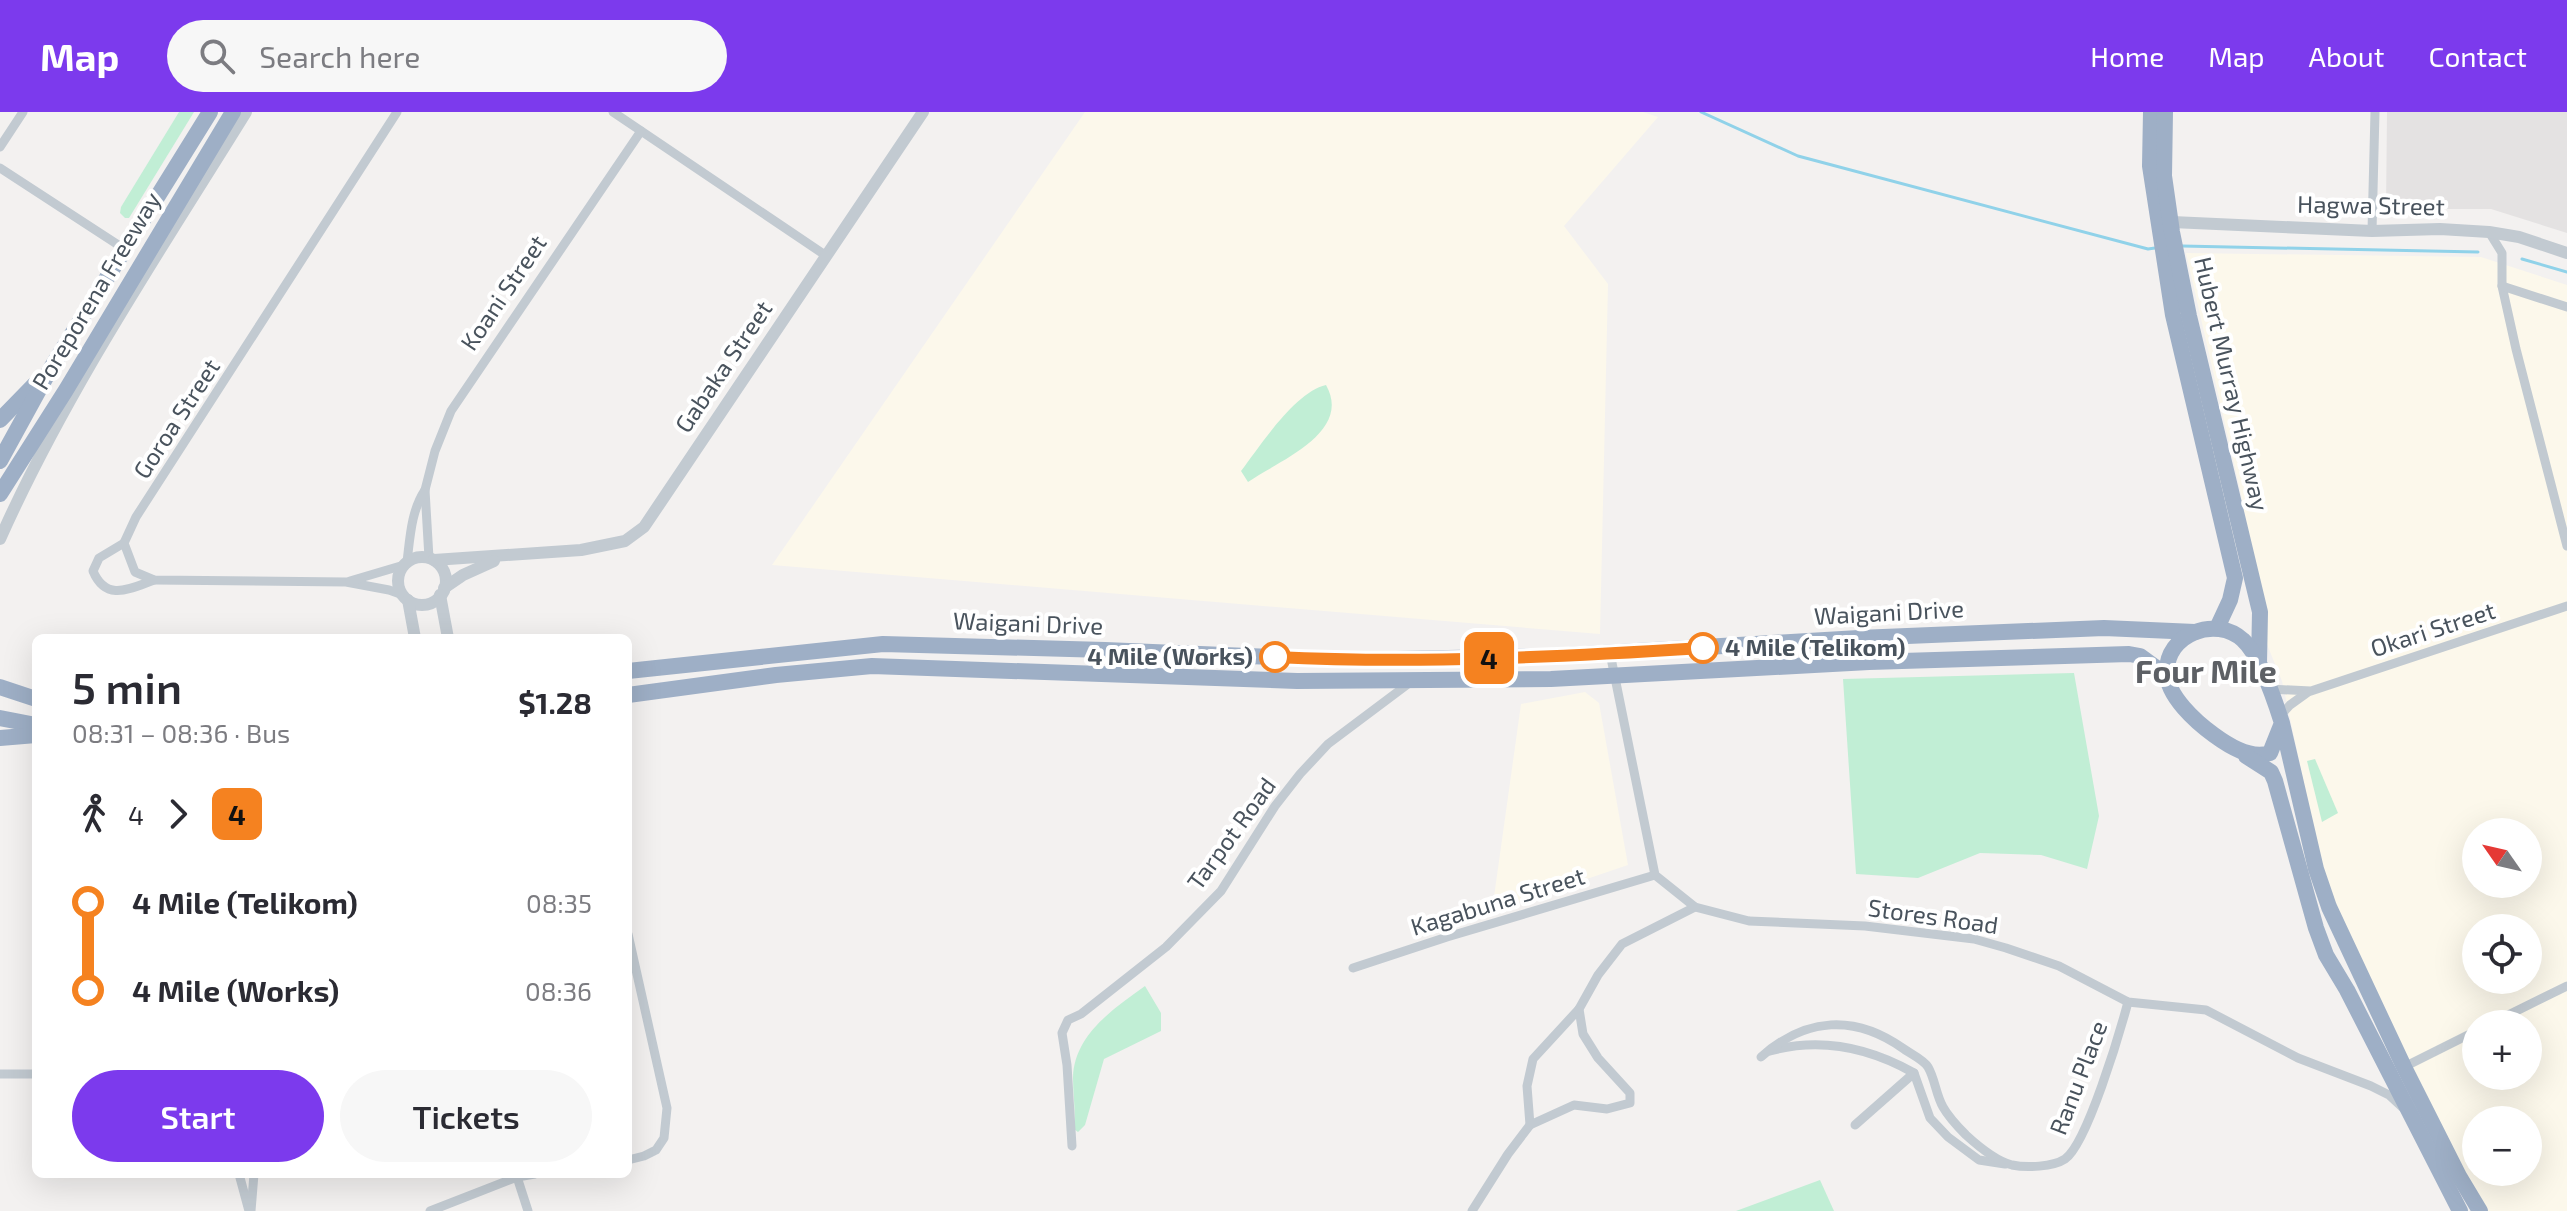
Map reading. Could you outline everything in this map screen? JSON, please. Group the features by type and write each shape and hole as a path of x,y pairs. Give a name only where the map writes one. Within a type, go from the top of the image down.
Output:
{"highway":[{"name":"Poreporena Freeway","path":"0,461 51,368 210,112"},
{"name":"Poreporena Freeway","path":"0,494 105,332 233,112"},
{"name":"Hubert Murray Highway","path":"2151,112 2150,166 2168,231"},
{"name":"Hubert Murray Highway","path":"2165,112 2164,176 2173,315 2235,578 2230,600 2217,628"},
{"name":"Hubert Murray Highway","path":"2172,264 2260,612 2259,665"},
{"path":"66,390 105,332"},
{"path":"86,373 94,350"},
{"path":"0,420 51,368"},
{"name":"Waigani Drive","path":"632,670 883,644 1344,660 1610,653 2104,628 2195,632"},
{"path":"2460,1211 2326,955 2271,772 2207,730 2169,686 2166,675 2172,652 2180,641 2195,632 2229,629 2246,642 2259,665 2281,720 2316,869 2329,907 2404,1067 2480,1211"},
{"path":"801,652 798,660 801,666 889,660 906,666"},
{"name":"Waigani Drive","path":"632,694 872,666 1297,681 1414,680 1614,678 1869,662 2109,654 2140,656 2166,675"},
{"path":"1240,656 1255,664 1365,666 1370,672 1370,680"},
{"path":"667,666 687,672 773,663 777,668 776,675"},
{"path":"0,687 32,698"},
{"path":"0,718 32,724"},
{"path":"2233,749 2262,756 2270,753 2281,720"},
{"path":"0,738 32,735"}],"street":[{"path":"0,147 23,112"},
{"path":"0,539 105,332 246,112"},
{"name":"Goroa Street","path":"124,543 136,517 397,112"},
{"path":"613,112 825,255"},
{"name":"Gabaka Street","path":"432,559 504,556 610,544 625,541 644,527 923,112"},
{"path":"2372,231 2375,112"},
{"name":"Koani Street","path":"406,563 417,504 425,490 435,451 451,411 641,131"},
{"path":"0,168 126,250"},
{"name":"Hagwa Street","path":"2168,231 2440,229 2519,237 2567,253"},
{"path":"2489,232 2502,253 2502,286 2567,546"},
{"path":"2502,286 2567,307"},
{"name":"Koani Street","path":"425,490 432,559"},
{"path":"154,580 135,572 124,543 99,558 93,571 98,583 110,590 125,591 154,580 346,582 378,587 422,604 429,603 442,592"},
{"name":"Gabaka Street","path":"442,592 463,575 504,556"},
{"path":"346,582 415,558 432,559 444,572 442,592 447,634"},
{"path":"406,563 398,580 414,634"},
{"name":"Okari Street","path":"2281,720 2290,705 2311,691 2567,606"},
{"path":"1610,653 1655,875"},
{"name":"Tarpot Road","path":"1072,1146 1062,1033 1068,1020 1081,1014 1166,947 1221,891 1275,806 1300,774 1328,744 1414,680"},
{"name":"Okari Street","path":"2269,689 2311,691"},
{"name":"Stores Road","path":"1655,875 1695,907 1749,921 1865,926 1974,939 2059,966 2128,1002 2206,1010 2298,1058 2389,1095 2407,1111"},
{"name":"Kagabuna Street","path":"1353,968 1655,875"},
{"path":"1530,1125 1527,1086 1533,1059 1579,1009 1598,975 1622,944 1695,907"},
{"path":"632,952 667,1108 664,1138 656,1150 632,1159"},
{"path":"2518,1010 2567,986"},
{"name":"Ranu Place","path":"1914,1073 1930,1118 1948,1137 1979,1160 2043,1166 2064,1160 2077,1147 2117,1044 2128,1002"},
{"path":"1472,1211 1530,1125 1574,1105 1607,1109 1630,1103 1630,1093 1598,1058 1583,1034 1579,1009"},
{"path":"1855,1125 1914,1073 1885,1056 1844,1047 1798,1043 1764,1054 1779,1041 1836,1023 1869,1029 1927,1065 1943,1107 1965,1134 2011,1165"},
{"path":"2404,1067 2462,1038"},
{"path":"0,1074 32,1074"},
{"path":"240,1178 250,1211"},
{"path":"250,1211 254,1178"},
{"path":"430,1211 514,1178"},
{"path":"517,1178 528,1211"}],"shaded area":[{"path":"1085,112 1643,112 1658,117 1564,226 1608,284 1600,634 772,565"},
{"path":"2387,112 2567,112 2567,233 2491,209 2386,209"},
{"path":"2186,253 2481,257 2567,285 2567,982 2511,1010 2462,1010 2462,1034 2403,1063 2324,876 2282,681 2266,642 2241,494"},
{"path":"1585,692 1599,703 1628,865 1492,911 1521,704"},
{"path":"2567,989 2567,1211 2485,1211 2472,1186 2542,1186 2542,1106 2462,1106 2462,1166 2411,1067 2462,1041 2462,1090 2542,1090 2542,1010 2524,1010"}],"green space":[{"path":"179,112 194,112 129,218 125,218 120,213 121,207"},
{"path":"1326,385 1332,402 1329,417 1321,431 1293,455 1248,482 1241,471 1268,435 1302,398"},
{"path":"2074,673 2099,816 2087,869 2041,855 1980,853 1918,878 1856,874 1843,679"},
{"path":"2315,759 2338,813 2322,822 2307,761"},
{"path":"1145,986 1161,1013 1161,1031 1104,1059 1085,1125 1078,1132 1074,1129 1073,1078 1080,1049 1097,1024"},
{"path":"1820,1180 1834,1211 1736,1211"}],"waterway":[{"path":"1701,112 1798,156 2148,249 2155,248"},
{"path":"2182,246 2478,252"},
{"path":"2522,259 2567,272"}],"bus line":[{"name":"4","path":"1275,657 1344,660 1552,656 1703,648"}],"place":[{"name":"4 Mile (Telikom)","path":"1703,648"},
{"name":"4 Mile (Works)","path":"1275,657"}],"district":[{"name":"Four Mile","path":"2206,672"}]}
